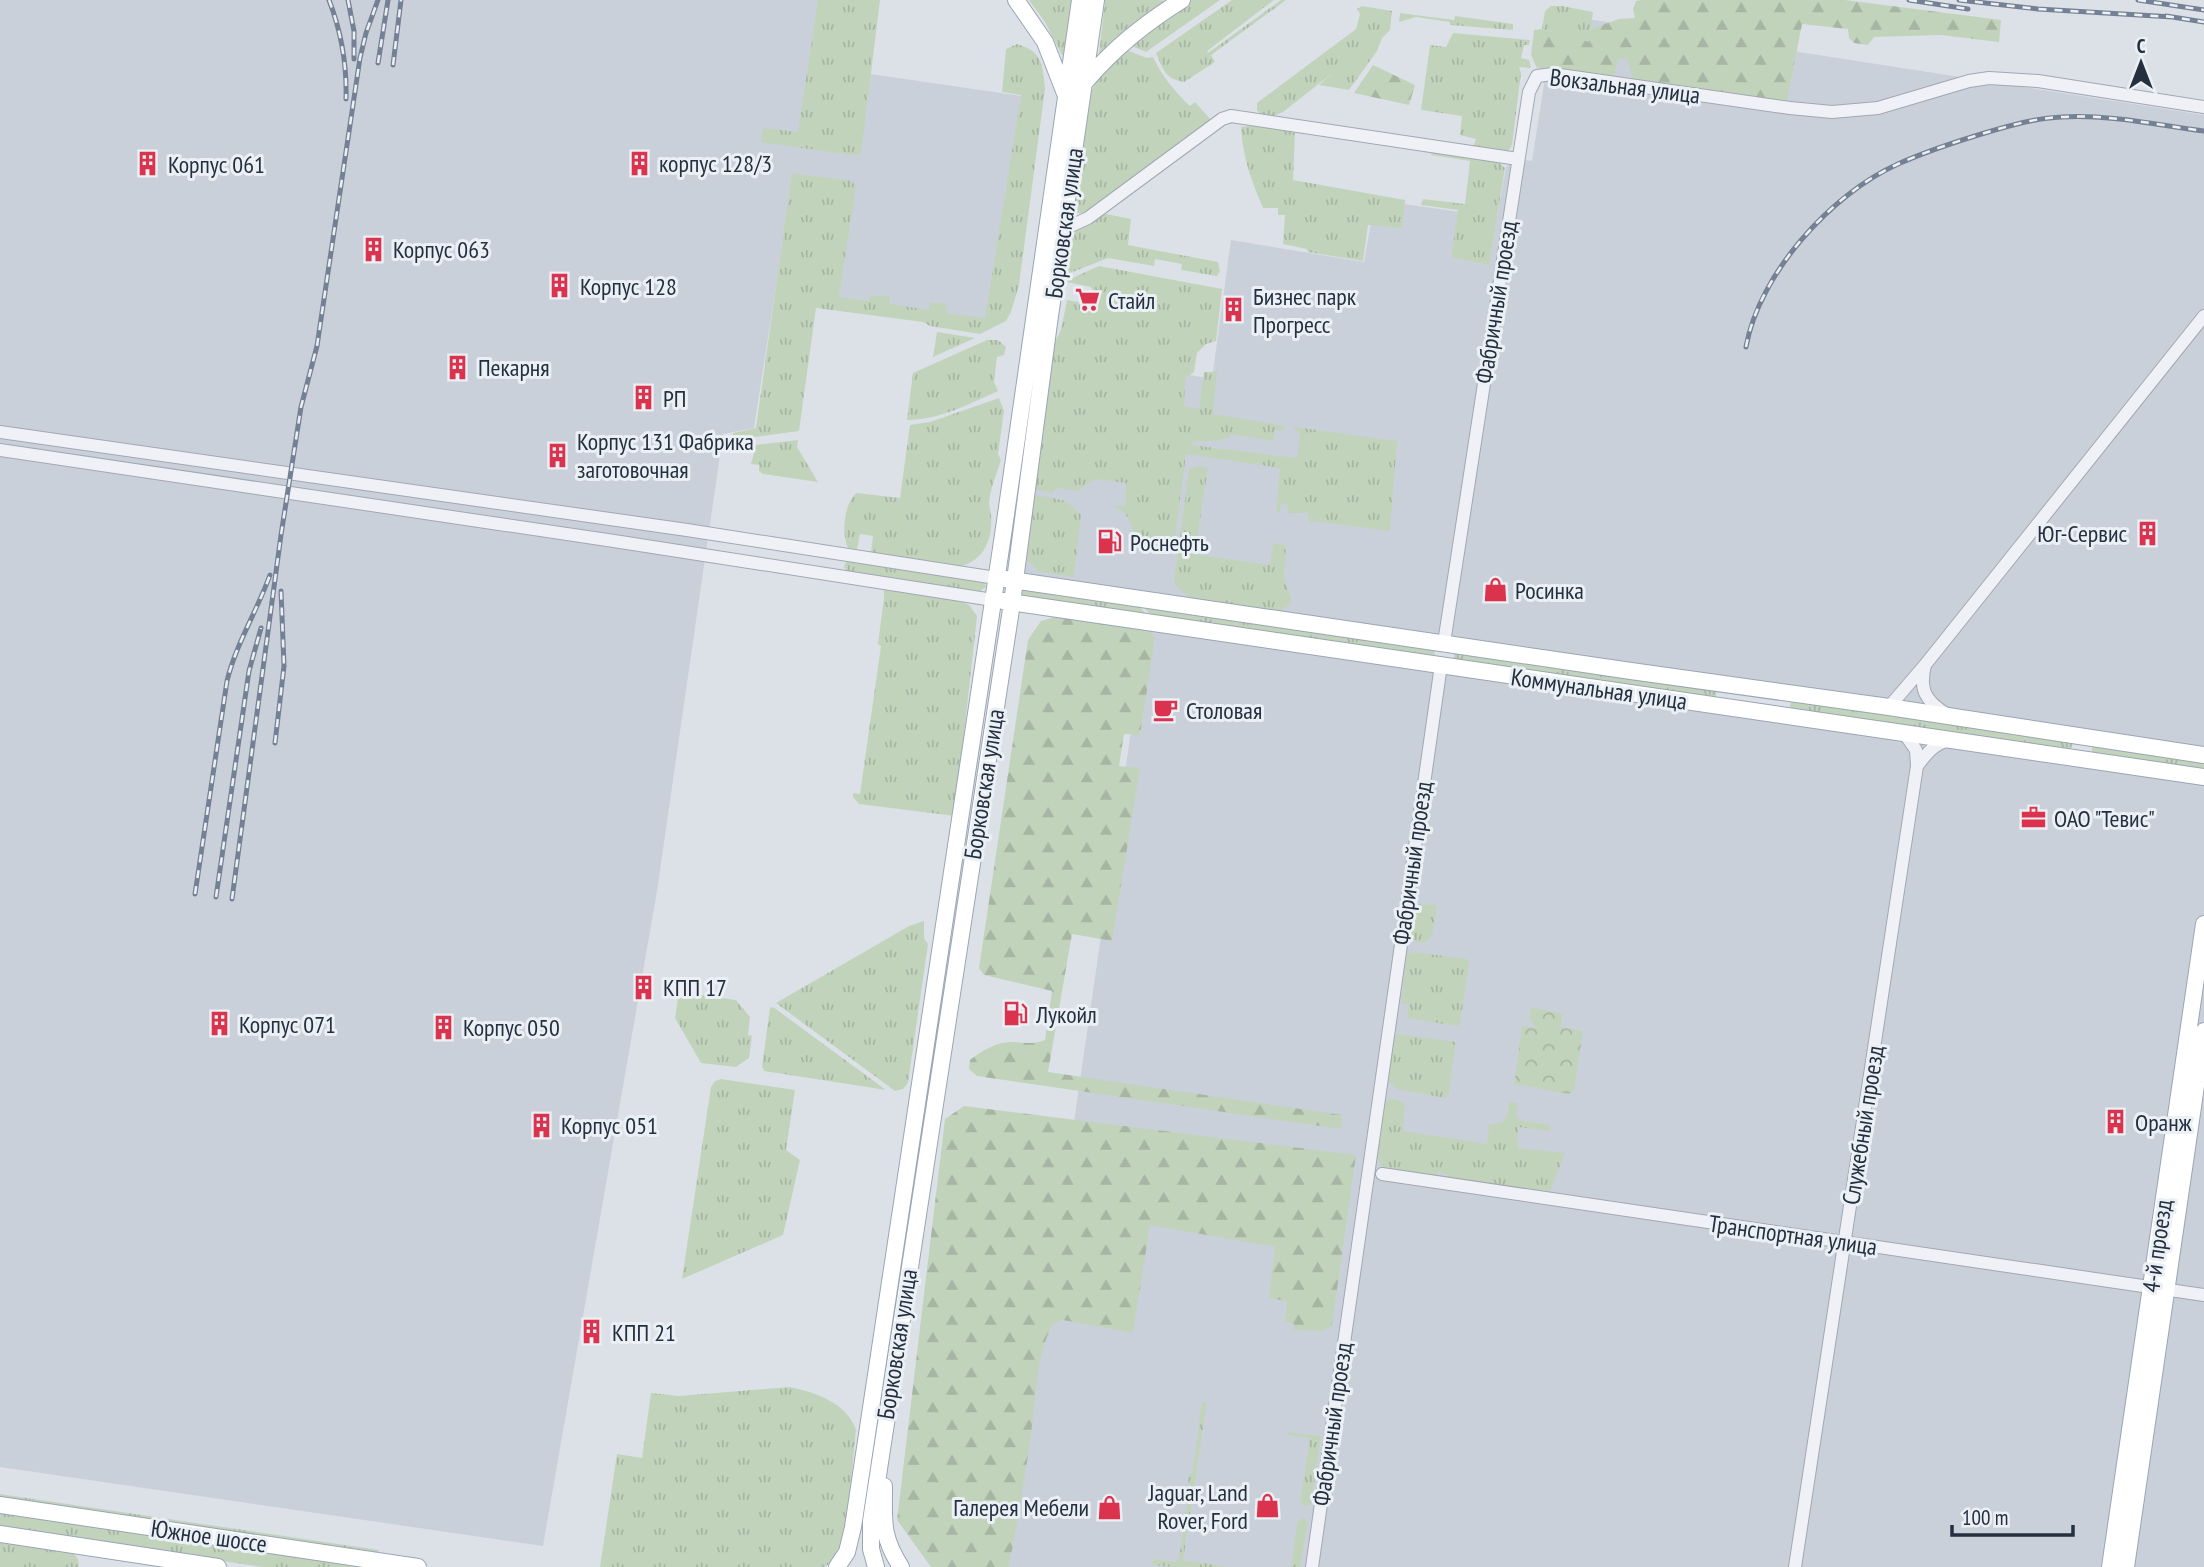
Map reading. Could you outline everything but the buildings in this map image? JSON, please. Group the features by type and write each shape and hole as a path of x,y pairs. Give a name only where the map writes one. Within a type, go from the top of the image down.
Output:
{"main road":[{"name":"Борковская улица","path":"1016,0 1045,42 1067,99"},
{"name":"Борковская улица","path":"837,1567 846,1552 853,1527 993,600 1080,0"},
{"name":"Борковская улица","path":"876,1567 871,1521 1012,603 1096,0"},
{"path":"1085,82 1105,59 1145,24 1182,0"},
{"name":"Коммунальная улица","path":"996,578 2204,755"},
{"name":"Коммунальная улица","path":"993,600 2202,778"},
{"name":"Фабричный проезд","path":"1441,665 1444,643"},
{"path":"1763,713 1770,710 1774,702 1768,691"},
{"path":"1791,717 1787,712 1787,701 1794,694"},
{"path":"2080,758 2083,736"},
{"name":"4-й проезд","path":"2109,1567 2158,1288 2191,1066 2204,924"},
{"name":"4-й проезд","path":"2191,1066 2204,1031"},
{"path":"917,1099 934,1102"},
{"name":"4-й проезд","path":"2126,1567 2158,1288"},
{"path":"884,1432 884,1531 889,1549 901,1567"},
{"name":"Южное шоссе","path":"0,1505 418,1567"},
{"name":"Южное шоссе","path":"0,1534 218,1567"}],"street":[{"name":"Вокзальная улица","path":"1518,159 1529,92 1537,76 1543,74 1832,112 1878,108 1969,81 1989,78 2038,81 2204,107"},
{"path":"1062,230 1088,218 1222,119 1231,116 1518,159"},
{"name":"Фабричный проезд","path":"1444,643 1518,159"},
{"path":"1889,707 2204,316"},
{"path":"0,432 687,530 996,578"},
{"path":"0,450 993,600"},
{"path":"191,478 194,460"},
{"path":"406,510 409,492"},
{"name":"Фабричный проезд","path":"1312,1567 1441,665"},
{"path":"1925,665 1922,676 1924,691 1934,706 1949,716"},
{"name":"Служебный проезд","path":"1795,1567 1917,766 1916,750 1904,733"},
{"path":"1917,766 1928,751 1950,739"},
{"name":"Транспортная улица","path":"1382,1174 2204,1295"}],"shaded area":[{"path":"0,0 819,0 850,71 1021,96 989,321 821,295 793,177 754,428 723,434 657,891 543,1546 0,1467"},
{"path":"1555,14 2204,115 2204,751 1022,573 1056,351 1212,379 1231,240 1364,262 1375,200 1497,217 1506,167 1518,159 1532,161"},
{"path":"1146,628 2204,783 2204,1567 1009,1567"}],"green space":[{"path":"818,0 880,0 861,154 761,142 763,128 798,132"},
{"path":"1029,0 1073,0 1067,55 1062,55 1045,22"},
{"path":"1105,0 1158,0 1165,1 1166,5 1099,56"},
{"path":"1192,0 1220,0 1146,52 1129,45"},
{"path":"1232,0 1274,0 1207,51 1208,53 1281,0 1286,0 1211,55 1215,62 1184,82 1169,76 1156,53"},
{"path":"1845,0 2001,20 1999,42 1941,35 1874,37 1868,45 1854,43 1849,38 1848,29 1802,24 1787,101 1633,80 1627,59 1618,59 1614,78 1537,68 1531,55 1534,30 1542,29 1589,42 1591,29 1619,19 1635,18 1633,9 1636,1"},
{"path":"1362,6 1392,11 1390,30 1349,90 1319,85 1334,72 1283,112 1274,116 1261,115 1257,110 1257,103 1356,29 1360,14 1357,9"},
{"path":"1551,6 1593,12 1589,42 1542,29 1545,11"},
{"path":"1400,13 1454,20 1455,16 1513,24 1513,30 1450,25 1450,22 1416,17 1399,22"},
{"path":"1453,33 1530,40 1529,45 1524,45 1521,58 1529,60 1531,68 1519,67 1521,73 1512,145 1507,153 1473,147 1476,139 1460,135 1462,116 1421,110 1430,45 1446,47"},
{"path":"1017,44 1032,51 1040,60 1045,89 1019,285 1006,321 980,334 930,326 923,322 816,308 799,431 754,437 733,435 756,428 792,173 852,181 856,187 839,297 869,301 871,295 890,297 890,304 929,310 930,302 947,304 947,313 985,318 1021,95 1002,92 1006,49"},
{"path":"1124,49 1147,58 1153,57 1179,95 1190,106 1195,102 1211,120 1083,213 1072,213 1092,90 1098,78"},
{"path":"1373,65 1415,85 1409,105 1354,93"},
{"path":"1256,125 1295,133 1293,180 1405,200 1402,228 1368,225 1363,261 1308,252 1307,249 1283,244 1285,215 1278,215 1278,208 1263,208 1246,158 1241,127"},
{"path":"1432,151 1497,161 1505,168 1489,265 1451,257 1458,210 1421,205 1423,199 1465,204 1470,161 1431,155"},
{"path":"1106,214 1131,219 1128,245 1218,262 1220,271 1217,276 1181,270 1182,264 1155,259 1154,266 1108,258 1065,275 1064,252 1067,240 1084,224"},
{"path":"1099,266 1222,289 1216,341 1206,344 1197,353 1194,372 1185,378 1184,406 1199,409 1204,372 1217,372 1213,414 1285,426 1284,431 1275,430 1274,441 1230,434 1230,437 1218,441 1193,441 1192,445 1297,458 1300,432 1294,430 1295,427 1397,441 1390,531 1313,521 1312,524 1309,523 1308,513 1288,513 1288,505 1281,504 1280,513 1276,512 1280,468 1186,454 1174,546 1170,547 1144,547 1139,543 1125,513 1112,505 1126,506 1126,483 1096,479 1077,491 1058,488 1052,493 1033,489 1054,344 1061,330 1067,300 1078,302 1082,309 1093,309 1095,294 1091,287 1067,282"},
{"path":"937,332 975,338 933,357"},
{"path":"987,340 998,340 1006,347 1004,355 997,357 994,382 998,391 942,414 907,420 913,373"},
{"path":"999,398 1004,411 998,454 1001,460 989,503 991,531 986,546 977,558 962,566 871,552 873,536 860,534 857,549 848,548 845,519 849,503 857,493 900,498 910,425 930,422"},
{"path":"798,440 797,447 818,482 763,474 759,471 759,465 751,464 756,445"},
{"path":"1199,466 1208,468 1197,540 1192,544 1184,543 1180,538 1189,469"},
{"path":"1037,495 1066,501 1081,515 1074,577 1039,572 1027,560 1034,497"},
{"path":"1273,543 1286,545 1284,578 1291,598 1290,604 1280,612 1190,598 1174,584 1178,552 1270,565"},
{"path":"847,561 984,581 986,587 980,591 971,591 847,573 844,566"},
{"path":"1019,587 1137,603 1149,618 1023,598 1015,590"},
{"path":"884,589 956,599 969,605 977,616 955,816 859,804 853,797 853,793 860,794 881,646 878,644"},
{"path":"1141,604 1435,650 1434,657 1153,618"},
{"path":"1058,616 1146,628 1155,637 1140,735 1124,734 1119,766 1140,768 1112,941 1072,934 1048,1072 1342,1115 1341,1129 977,1076 969,1069 970,1060 995,1045 1045,1040 1052,991 984,975 979,968 1028,640 1041,621"},
{"path":"1454,652 1717,688 1715,702 1454,661"},
{"path":"1794,700 2073,742 2071,750 1791,710 1790,704"},
{"path":"2092,745 2204,758 2204,772 2092,753"},
{"path":"1416,904 1437,905 1432,935 1426,942 1421,943 1407,939 1411,907"},
{"path":"924,921 924,938 928,944 908,1083 903,1089 895,1091 776,1003 909,926"},
{"path":"1413,952 1467,959 1469,963 1460,1024 1456,1026 1407,1018 1409,1005 1401,1004 1407,954"},
{"path":"679,992 736,1000 750,1017 748,1035 752,1036 749,1058 736,1067 701,1063 675,1018"},
{"path":"773,1007 886,1090 764,1071 762,1066 770,1008"},
{"path":"1531,1007 1563,1014 1560,1027 1583,1031 1574,1091 1568,1094 1514,1084 1522,1026 1536,1028 1529,1018"},
{"path":"1397,1034 1456,1042 1449,1093 1445,1098 1397,1089 1387,1080 1393,1038"},
{"path":"721,1079 795,1090 786,1150 800,1160 783,1235 682,1279 711,1087 715,1081"},
{"path":"1392,1099 1405,1104 1403,1131 1487,1144 1489,1125 1503,1122 1508,1113 1509,1102 1518,1103 1516,1116 1520,1120 1550,1125 1549,1131 1518,1127 1517,1148 1565,1153 1551,1190 1545,1192 1451,1180 1446,1174 1437,1172 1437,1177 1385,1168 1377,1156 1383,1102"},
{"path":"964,1106 1356,1155 1332,1325 1324,1331 1294,1330 1294,1324 1285,1322 1287,1301 1269,1298 1275,1247 1150,1225 1133,1333 1063,1320 1052,1325 1040,1364 1009,1567 931,1567 897,1520 945,1119"},
{"path":"790,1387 810,1392 837,1405 856,1429 845,1544 831,1563 824,1567 600,1567 617,1454 642,1458 651,1393 679,1396"},
{"path":"1202,1402 1207,1402 1183,1560 1230,1567 1152,1565 1153,1559 1176,1562 1179,1559 1190,1484 1189,1474 1192,1474"},
{"path":"1287,1432 1321,1436 1311,1504 1307,1506 1300,1501 1310,1438 1287,1435"},
{"path":"0,1494 379,1550 377,1555 0,1500"},
{"path":"0,1512 368,1567 262,1567 0,1528"},
{"path":"1304,1518 1308,1523 1300,1567 1291,1567 1297,1524"},
{"path":"0,1542 73,1553 78,1559 79,1567 0,1567"}],"railway":[{"path":"329,0 342,49 346,99"},
{"path":"348,0 354,31 354,59"},
{"path":"232,899 301,407 317,346 360,58 378,0"},
{"path":"378,63 388,0"},
{"path":"393,65 401,0"},
{"path":"1909,0 1968,9"},
{"path":"1959,0 2038,9 2173,17"},
{"path":"2138,0 2204,10"},
{"path":"2166,16 2204,22"},
{"path":"1746,347 1766,292 1802,239 1848,195 1873,177 1898,164 1988,132 2052,118 2079,116 2115,119 2204,131"},
{"path":"195,894 227,681 270,575"},
{"path":"275,743 284,666 281,591"},
{"path":"216,897 249,671 261,628"}],"place":[{"name":"корпус 128/3","path":"639,163"},
{"name":"Корпус 061","path":"148,164"},
{"name":"Корпус 063","path":"373,249"},
{"name":"Корпус 128","path":"560,286"},
{"name":"Стайл","path":"1088,300"},
{"name":"Бизнес парк Прогресс","path":"1233,310"},
{"name":"Пекарня","path":"458,367"},
{"name":"РП","path":"643,398"},
{"name":"Корпус 131 Фабрика заготовочная","path":"557,455"},
{"name":"Юг-Сервис","path":"2147,533"},
{"name":"Роснефть","path":"1110,542"},
{"name":"Росинка","path":"1495,590"},
{"name":"Столовая","path":"1166,710"},
{"name":"ОАО \"Тевис\"","path":"2034,818"},
{"name":"КПП 17","path":"643,987"},
{"name":"Лукойл","path":"1016,1014"},
{"name":"Корпус 071","path":"219,1024"},
{"name":"Корпус 050","path":"443,1027"},
{"name":"Оранж","path":"2115,1122"},
{"name":"Корпус 051","path":"541,1125"},
{"name":"КПП 21","path":"592,1332"},
{"name":"Jaguar, Land Rover, Ford","path":"1268,1506"},
{"name":"Галерея Мебели","path":"1109,1507"}]}
